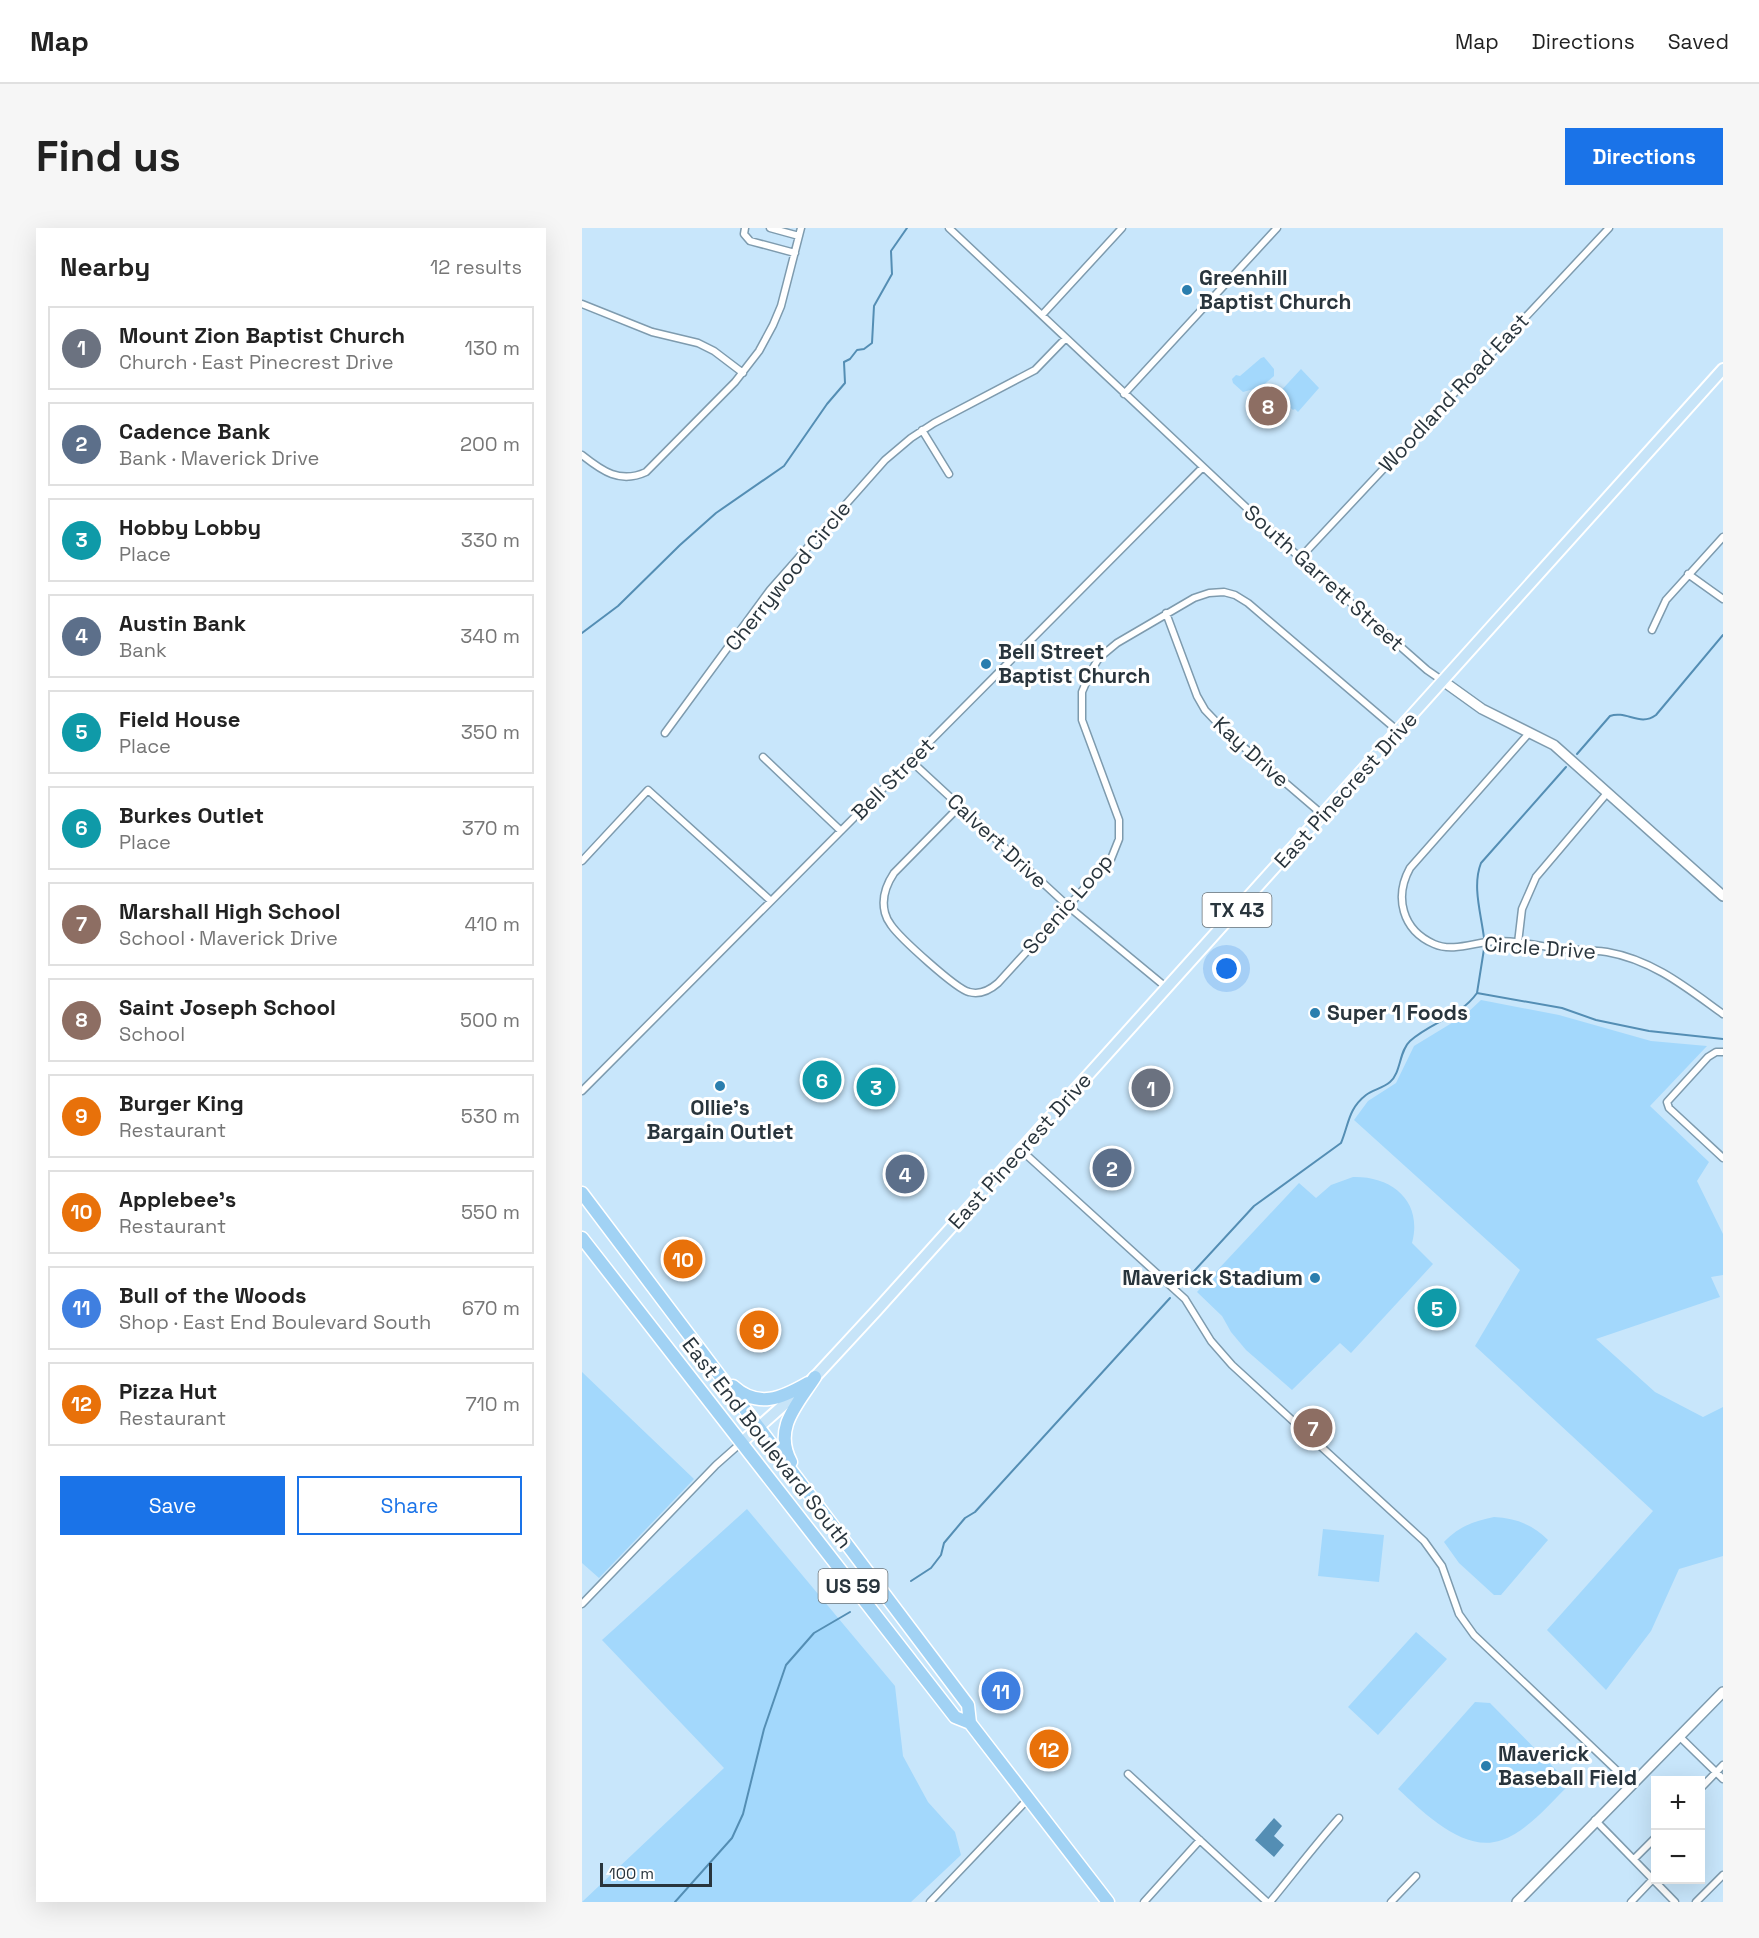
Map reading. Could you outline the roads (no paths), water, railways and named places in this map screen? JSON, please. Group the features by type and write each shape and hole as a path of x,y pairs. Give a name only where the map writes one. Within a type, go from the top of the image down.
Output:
{"highway":[{"name":"East End Boulevard South","path":"582,1193 968,1706 970,1723"},
{"name":"East End Boulevard South","path":"582,1238 955,1717 970,1723 1108,1902"},
{"path":"717,1371 741,1393 759,1399 778,1397 812,1380"},
{"path":"802,1485 787,1454 784,1433 790,1416 812,1380"}],"main road":[{"name":"East Pinecrest Drive","path":"742,1442 812,1380 1723,369"}],"street":[{"path":"745,228 744,234 750,241 795,253"},
{"path":"770,228 799,236"},
{"path":"582,455 612,475 629,478 646,472 743,373 764,343 781,306 801,228"},
{"name":"South Garrett Street","path":"949,228 1300,558 1419,663 1482,710 1530,732 1561,750 1723,896"},
{"path":"1042,315 1122,228"},
{"path":"1124,394 1277,228"},
{"name":"Woodland Road East","path":"1300,558 1609,228"},
{"path":"582,304 652,332 698,343 714,351 743,373"},
{"name":"Cherrywood Circle","path":"665,733 777,582 885,460 922,430 1026,375 1041,364 1066,338"},
{"path":"922,430 949,474"},
{"name":"Bell Street","path":"582,1091 1203,466"},
{"path":"1652,630 1666,600 1723,537"},
{"path":"1688,574 1723,599"},
{"name":"Scenic Loop","path":"960,806 894,873 886,886 884,910 888,921 897,932 958,987 967,992 980,993 999,983 1111,859 1118,844 1119,820 1082,720 1081,706 1084,685 1095,664 1105,652 1124,638 1202,595 1224,592 1235,595 1248,603 1398,731"},
{"name":"Kay Drive","path":"1166,613 1197,696 1210,716 1323,815"},
{"name":"Circle Drive","path":"1530,732 1407,874 1401,894 1402,909 1410,924 1432,943 1452,947 1492,941 1603,951 1637,960 1666,973 1723,1014"},
{"path":"764,758 841,831"},
{"name":"Calvert Drive","path":"911,761 1069,907 1167,988"},
{"path":"582,861 648,790 771,901"},
{"path":"1518,943 1522,909 1532,884 1608,792"},
{"path":"1722,1052 1708,1057 1667,1102 1669,1108 1723,1158"},
{"path":"1021,1149 1181,1295 1211,1341 1232,1365 1418,1535 1438,1559 1448,1579 1460,1614 1474,1635 1631,1784"},
{"path":"582,1604 711,1470 742,1442"},
{"path":"1517,1902 1723,1692"},
{"path":"1679,1736 1723,1779"},
{"path":"1705,1785 1723,1765"},
{"path":"1128,1774 1268,1902 1339,1818"},
{"path":"930,1902 1028,1798"},
{"path":"1595,1820 1651,1877"},
{"path":"1144,1902 1200,1840"},
{"path":"1634,1859 1651,1842"},
{"path":"1696,1902 1723,1875"},
{"path":"1391,1902 1416,1876"},
{"path":"1631,1902 1651,1881"},
{"path":"1658,1884 1675,1902"}],"waterway":[{"path":"582,633 618,606 716,513 784,466 827,404 845,383 844,362 850,359 857,350 864,349 872,343 874,306 892,274 891,251 907,228"},
{"path":"1577,754 1610,716 1622,715 1644,719 1656,715 1723,635"},
{"path":"1484,938 1477,890 1481,863 1566,767"},
{"path":"1477,993 1484,949"},
{"path":"1184,1282 1254,1206 1341,1143 1350,1117 1360,1100 1394,1078 1406,1045 1410,1041 1454,1014 1477,993 1562,1008 1596,1020 1649,1031 1723,1039"},
{"path":"911,1581 931,1568 941,1555 944,1543 965,1518 975,1512 1170,1298"},
{"path":"675,1902 732,1838 743,1814 764,1729 786,1665 814,1633 850,1612"}],"place":[{"name":"Greenhill Baptist Church","path":"1187,290"},
{"name":"Saint Joseph School","path":"1268,406"},
{"name":"Bell Street Baptist Church","path":"986,664"},
{"name":"Super 1 Foods","path":"1315,1013"},
{"name":"Burkes Outlet","path":"822,1080"},
{"name":"Ollie's Bargain Outlet","path":"720,1086"},
{"name":"Hobby Lobby","path":"876,1087"},
{"name":"Mount Zion Baptist Church","path":"1151,1088"},
{"name":"Cadence Bank","path":"1112,1168"},
{"name":"Austin Bank","path":"905,1174"},
{"name":"Applebee's","path":"683,1259"},
{"name":"Maverick Stadium","path":"1315,1278"},
{"name":"Field House","path":"1437,1308"},
{"name":"Burger King","path":"759,1330"},
{"name":"Marshall High School","path":"1313,1428"},
{"name":"Bull of the Woods","path":"1001,1691"},
{"name":"Pizza Hut","path":"1049,1749"},
{"name":"Maverick Baseball Field","path":"1486,1766"}]}
